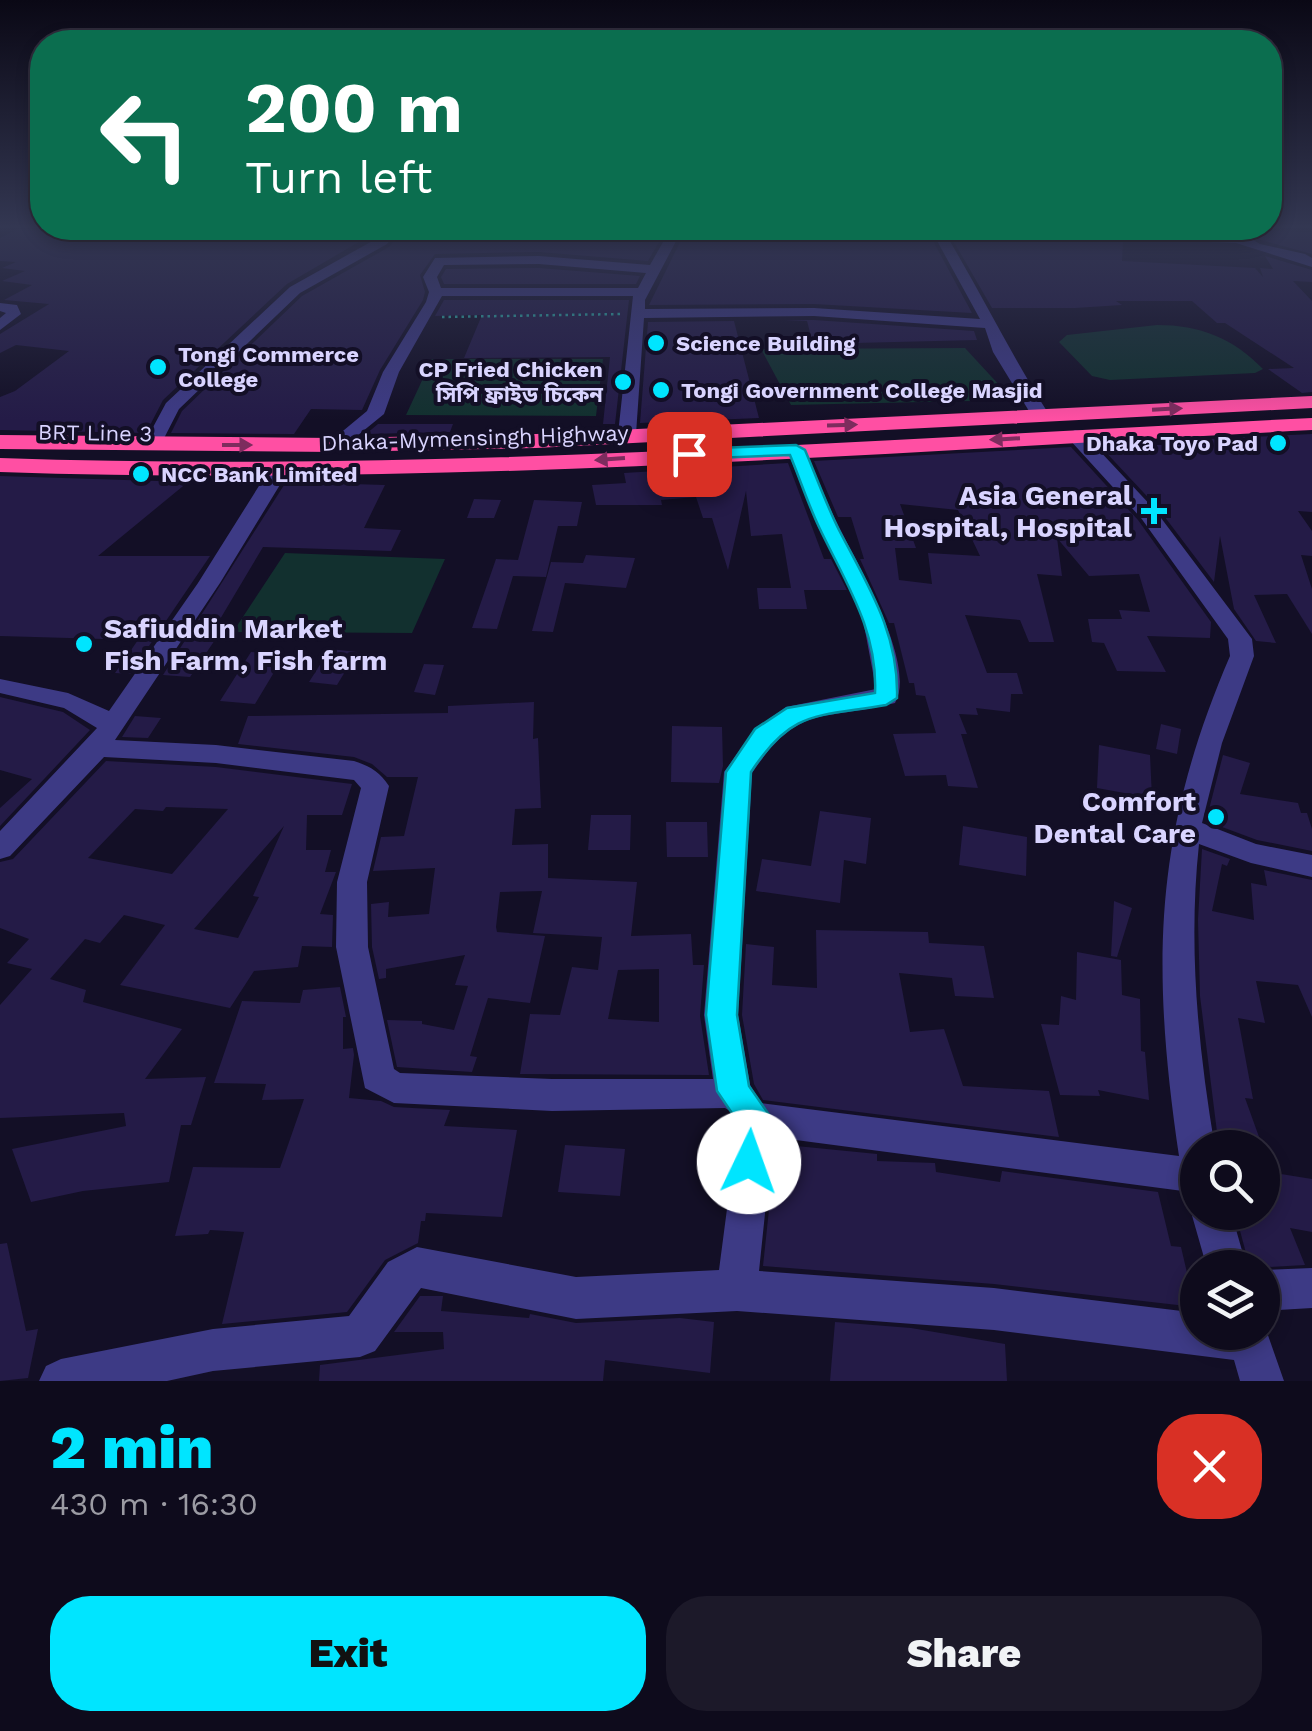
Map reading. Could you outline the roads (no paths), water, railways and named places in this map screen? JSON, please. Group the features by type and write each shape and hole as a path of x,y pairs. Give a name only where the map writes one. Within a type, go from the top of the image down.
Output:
{"highway":[{"name":"Dhaka-Mymensingh Highway","path":"0,442 335,445 536,441 1312,402"},
{"name":"Dhaka-Mymensingh Highway","path":"0,465 132,471 478,466 1312,424"},
{"name":"BRT Line 3","path":"0,455 190,460"}],"street":[{"path":"154,444 172,408 296,290"},
{"path":"971,290 1001,352 1041,416"},
{"path":"335,445 374,414 436,292 642,292 627,434"},
{"path":"0,307 12,308 14,314 0,324"},
{"path":"637,314 814,312 990,324"},
{"path":"1074,435 1148,514 1240,639 1242,656 1186,828 1177,972 1182,1063 1193,1130"},
{"path":"737,1290 744,1105 722,1015 738,772 764,735 796,713 873,703 886,698 888,689 872,609 828,527 796,450"},
{"path":"0,849 103,737 210,583 279,470"},
{"path":"0,686 96,712 103,737"},
{"path":"103,737 364,774 375,786 352,882 352,947 378,1077 394,1088 552,1095 712,1095 744,1105 1180,1173"},
{"path":"1186,828 1251,853 1312,866"},
{"path":"61,1381 214,1350 360,1336 402,1276 417,1267 576,1298 737,1290 994,1308 1253,1352"},
{"path":"1280,1289 1312,1288"}],"place":[{"name":"Science Building","path":"656,343"},
{"name":"Tongi Commerce College","path":"158,367"},
{"name":"CP Fried Chicken সিপি ফ্রাইড চিকেন","path":"623,382"},
{"name":"Tongi Government College Masjid","path":"661,390"},
{"name":"Dhaka Toyo Pad","path":"1278,443"},
{"name":"NCC Bank Limited","path":"141,474"},
{"name":"Asia General Hospital, Hospital","path":"1154,511"},
{"name":"Safiuddin Market Fish Farm, Fish farm","path":"84,644"},
{"name":"Comfort Dental Care","path":"1216,817"}]}
